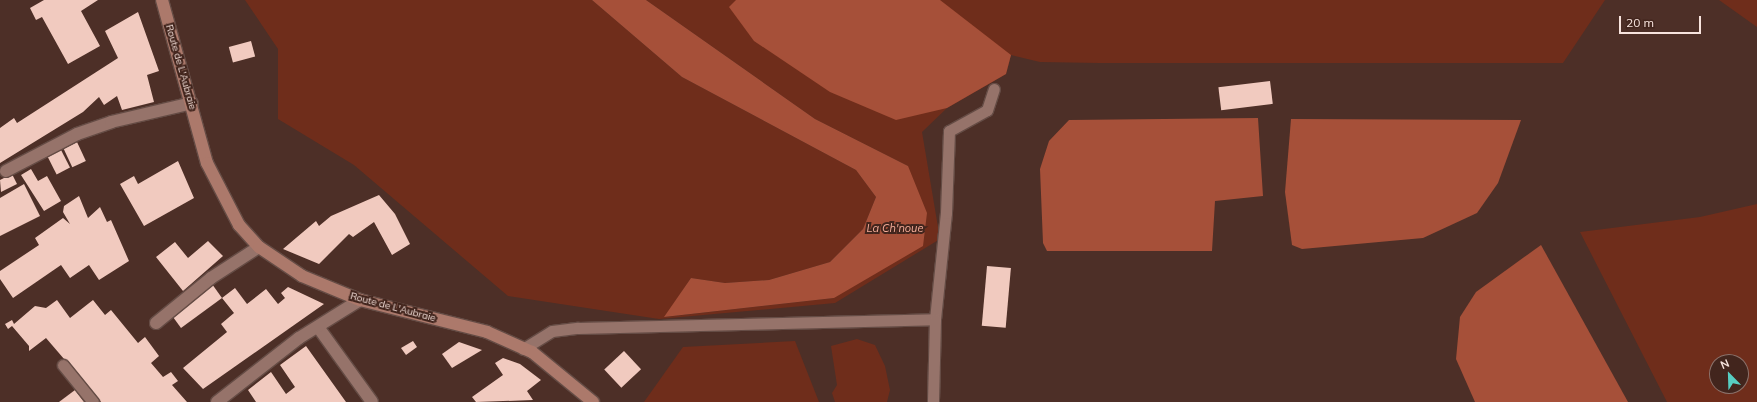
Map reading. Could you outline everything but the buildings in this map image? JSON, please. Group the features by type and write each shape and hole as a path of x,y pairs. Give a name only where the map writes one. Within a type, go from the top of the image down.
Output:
{"street":[{"name":"Route de L'Aubraie","path":"162,0 192,103 207,164 221,195 239,225 259,247 302,276 360,300 487,332 523,349 556,369 593,402"},
{"path":"6,171 71,137 112,122 192,103"},
{"path":"156,323 211,278 259,247"},
{"path":"218,402 318,327 360,300"},
{"path":"318,327 372,402"}],"lane":[{"path":"933,402 935,319 946,213 949,131 987,110 994,90"},
{"path":"523,349 552,330 578,328 935,319"},
{"path":"63,365 93,402"}],"shaded area":[{"path":"245,0 592,0 682,77 856,170 876,197 863,229 830,262 769,280 725,283 691,278 665,317 834,298 908,166 815,119 646,0 1605,0 1563,63 1100,63 1040,62 1011,55 1006,74 947,108 922,132 940,239 835,303 659,319 508,296 354,165 278,119 278,49"},
{"path":"1719,0 1757,0 1757,27"},
{"path":"1757,204 1757,402 1667,402 1580,232 1700,217"},
{"path":"857,339 875,345 885,366 890,390 887,402 835,402 832,393 837,385 831,346"},
{"path":"795,341 819,402 644,402 683,347"}],"water":[{"name":"La Ch'noue","path":"592,0 646,0 815,119 908,166 927,213 923,246 834,298 664,317 691,278 725,283 769,280 830,262 863,229 876,197 856,170 682,77"},
{"path":"736,0 940,0 1011,55 1006,74 947,108 896,120 830,92 754,41 729,7"},
{"path":"1258,118 1263,196 1215,201 1212,251 1047,251 1043,243 1040,169 1049,141 1069,120"},
{"path":"1291,119 1521,120 1498,183 1477,213 1423,238 1302,249 1292,245 1285,192"},
{"path":"1541,245 1628,402 1475,402 1456,359 1460,317 1476,292"}]}
